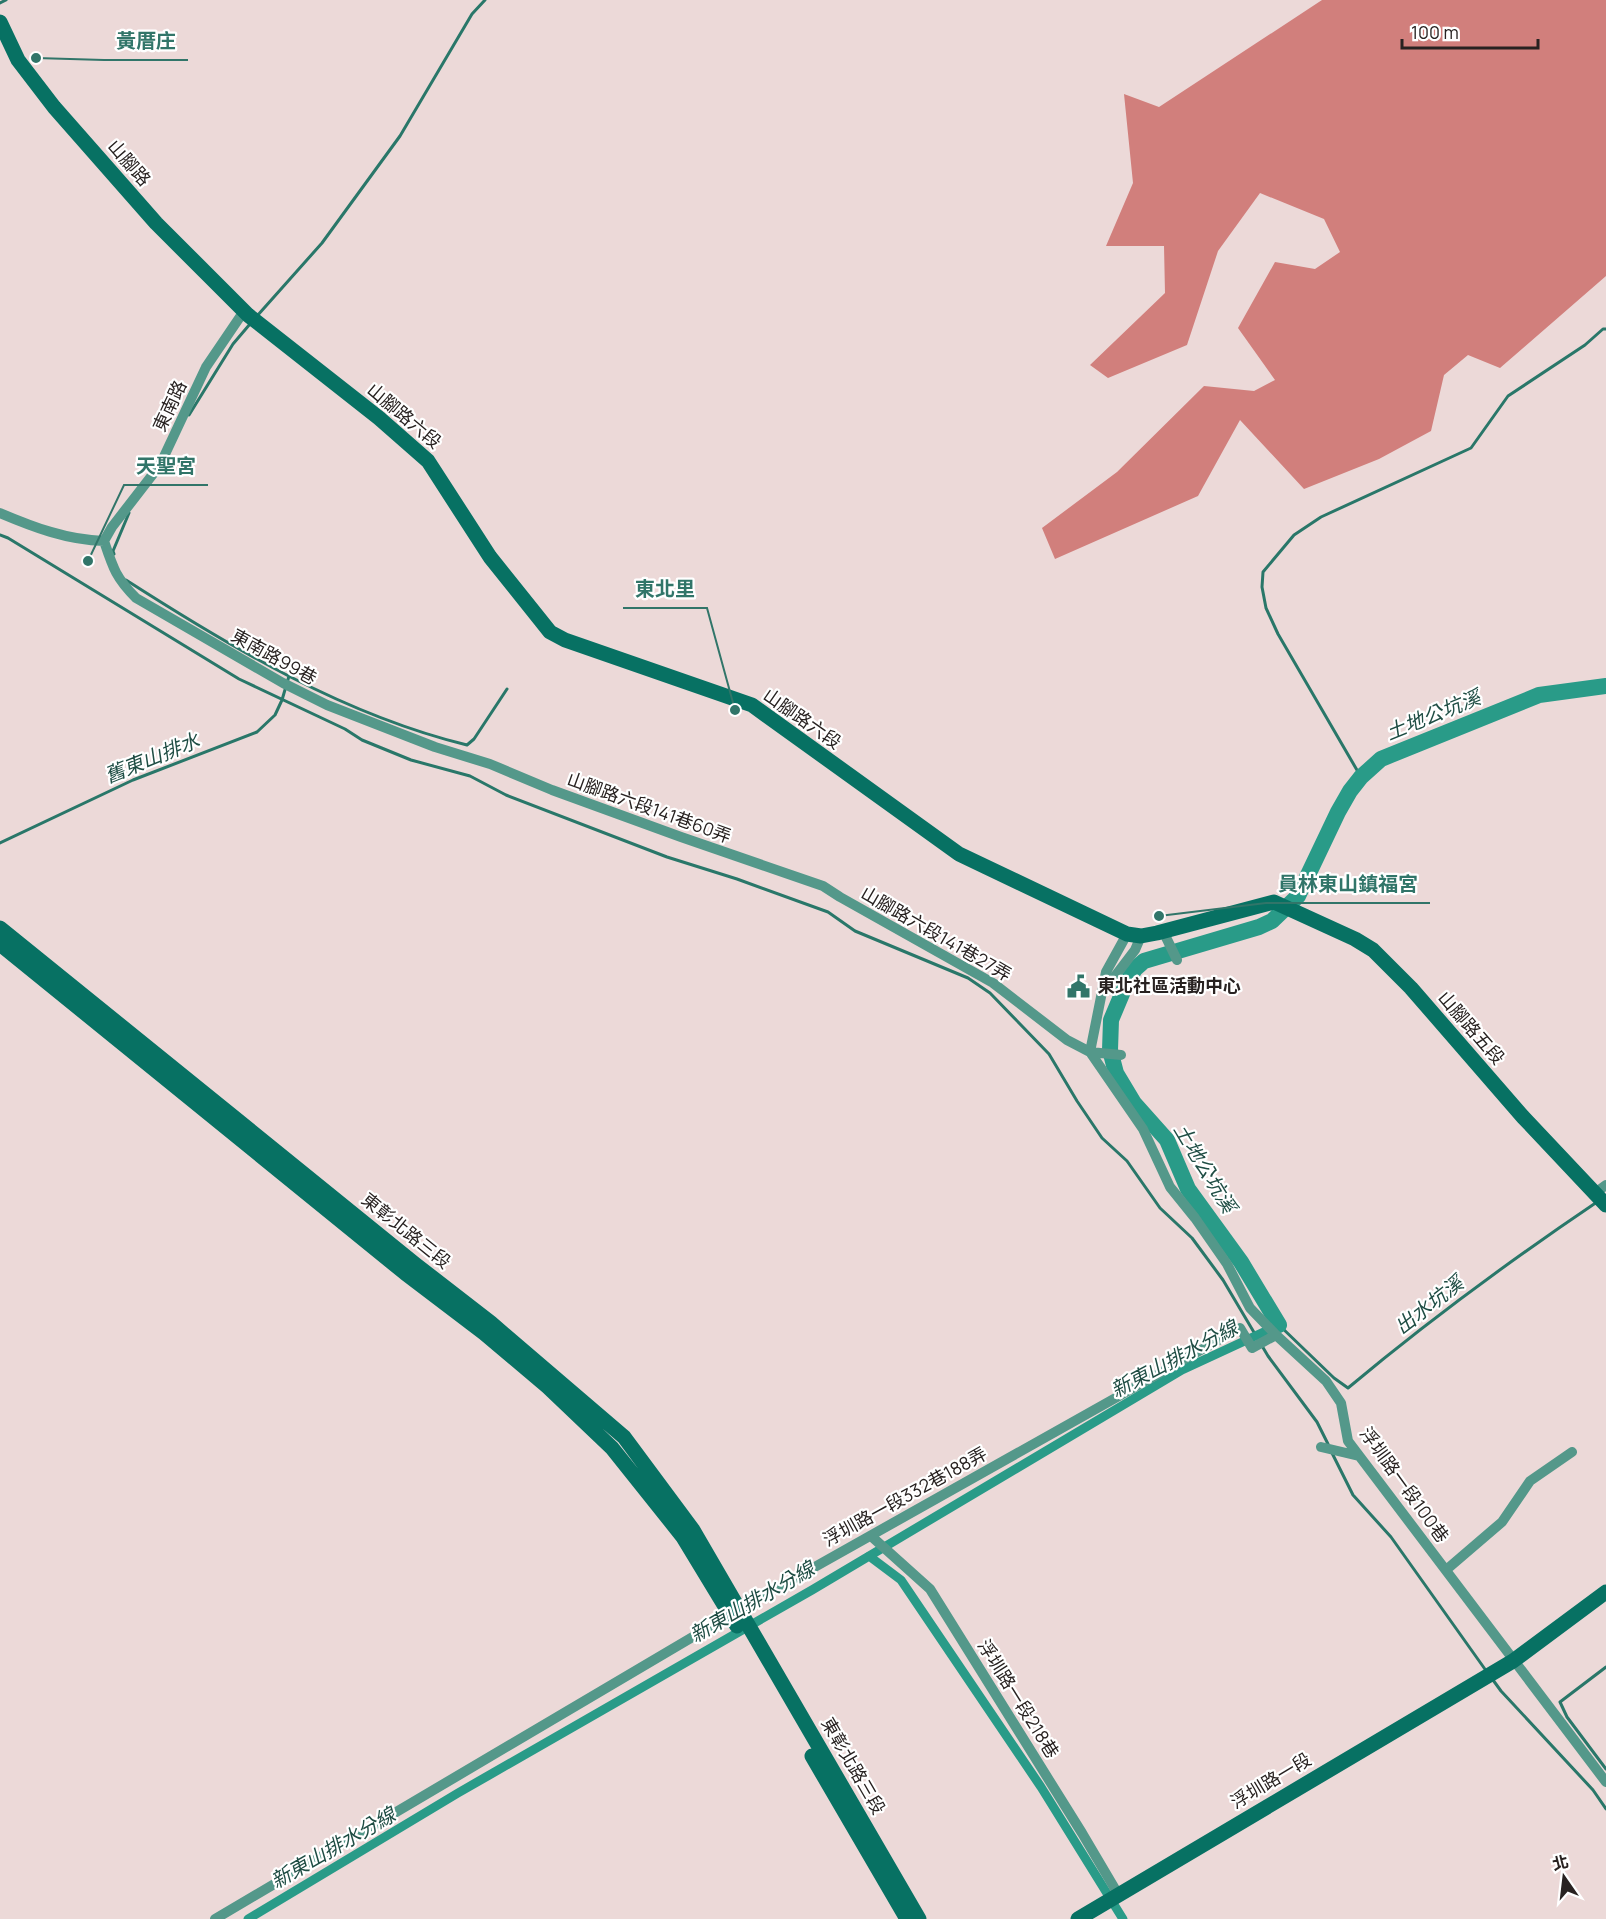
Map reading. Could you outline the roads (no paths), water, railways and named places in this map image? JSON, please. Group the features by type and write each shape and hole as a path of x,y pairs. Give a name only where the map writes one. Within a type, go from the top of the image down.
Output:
{"street":[{"name":"山腳路","path":"0,22 18,60 54,107 156,223 262,327"},
{"name":"東南路","path":"104,541 112,526 160,465 206,367 246,313"},
{"name":"山腳路六段","path":"262,327 379,417 434,467 490,557 550,632 565,640 752,705 958,854 1134,935"},
{"path":"0,513 25,524 79,540 104,541"},
{"name":"東南路99巷","path":"104,541 114,571 136,598 283,683 327,705 435,747 465,755"},
{"name":"山腳路六段141巷60弄","path":"465,755 649,826 823,886"},
{"name":"山腳路六段141巷27弄","path":"823,886 993,983 1067,1040 1090,1052"},
{"name":"山腳路五段","path":"1163,932 1274,902 1373,950 1411,988 1523,1117 1603,1198"},
{"name":"東彰北路三段","path":"0,928 491,1323 624,1437 693,1530 735,1612"},
{"path":"1121,1056 1090,1052 1107,972 1134,935 1163,932 1177,960"},
{"name":"東彰北路三段","path":"0,944 548,1387 619,1457 683,1537 735,1612"},
{"name":"浮圳路一段100巷","path":"1090,1052 1143,1129 1170,1187 1227,1264 1250,1308 1326,1381 1341,1403 1348,1441 1606,1782"},
{"name":"浮圳路一段332巷188弄","path":"215,1919 735,1612 1240,1328 1252,1348 1276,1335"},
{"path":"1321,1447 1359,1456"},
{"name":"浮圳路一段100巷","path":"1446,1570 1502,1522 1530,1481 1572,1452"},
{"name":"浮圳路一段218巷","path":"871,1536 930,1589 1082,1833 1112,1898"},
{"name":"浮圳路一段","path":"1078,1919 1513,1661 1606,1592"},
{"path":"735,1612 749,1636"},
{"name":"東彰北路三段","path":"749,1636 907,1919"},
{"name":"東彰北路三段","path":"749,1636 919,1919"}],"waterway":[{"path":"0,3 6,0"},
{"path":"257,316 322,243 400,136 472,14 485,0"},
{"path":"189,415 233,344 250,324"},
{"path":"1361,777 1278,634 1266,608 1262,587 1263,572 1294,535 1321,517 1471,448 1508,396 1606,329"},
{"path":"114,554 113,551 129,513"},
{"path":"0,535 239,679 345,729 362,740 411,760 470,776 506,795 667,857 737,879 828,912 855,931 968,978 990,993 1049,1054 1102,1138 1127,1161 1160,1208 1192,1238 1223,1280 1268,1356 1317,1422 1328,1444"},
{"path":"126,580 207,630 290,677 333,698 421,732 467,745 474,739 507,689"},
{"name":"舊東山排水","path":"0,843 133,780 257,732 275,715 289,676"},
{"name":"土地公坑溪","path":"1279,1325 1241,1262 1188,1189 1167,1140 1134,1103 1116,1073 1110,1050 1111,1020 1127,982 1135,969 1144,961 1259,927 1272,921 1298,896 1350,791 1361,777 1381,759 1539,695 1606,686"},
{"name":"出水坑溪","path":"1279,1325 1334,1378 1348,1388 1470,1292 1597,1202"},
{"name":"新東山排水分線","path":"248,1919 458,1793 812,1590 1182,1370 1279,1325"},
{"path":"1332,1453 1353,1495 1391,1537 1487,1672"},
{"path":"869,1556 901,1580 1041,1787 1123,1919"},
{"path":"1606,1667 1560,1702 1567,1717 1606,1769"},
{"path":"1493,1680 1593,1790 1606,1809"}],"place":[{"name":"黃厝庄","path":"36,58"},
{"name":"天聖宮","path":"88,561"},
{"name":"東北里","path":"735,710"},
{"name":"員林東山鎮福宮","path":"1159,916"},
{"name":"東北社區活動中心","path":"1079,986"}]}
